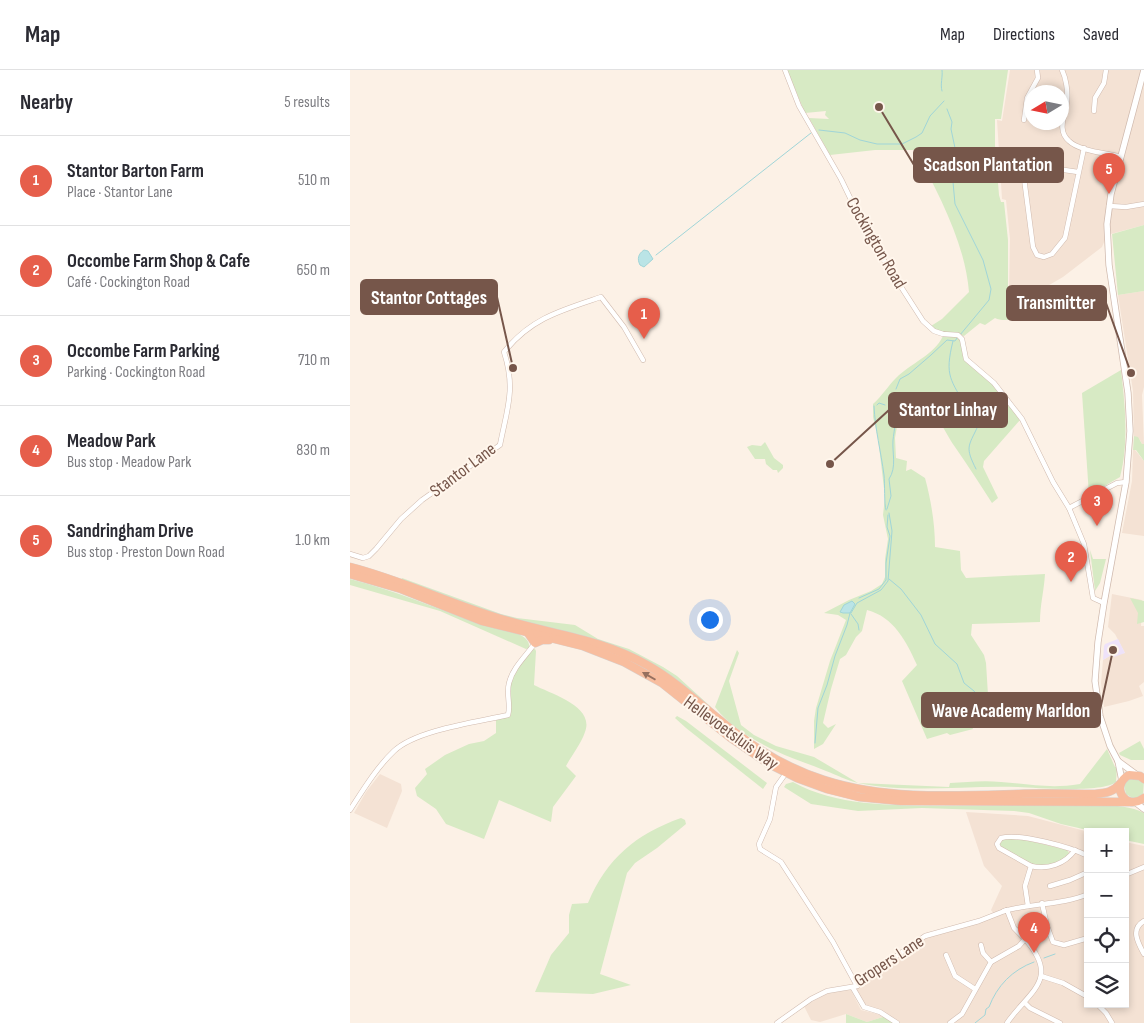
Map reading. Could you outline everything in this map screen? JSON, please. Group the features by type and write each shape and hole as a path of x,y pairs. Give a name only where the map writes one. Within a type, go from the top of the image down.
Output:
{"highway":[{"name":"Hellevoetsluis Way","path":"350,567 393,580 500,619 584,639 620,652 648,665 671,680 736,734 759,750 800,771 839,784 878,792 966,795 1095,794 1115,790 1129,775 1141,776"},
{"name":"Hellevoetsluis Way","path":"350,574 401,589 482,620 609,656 656,679 738,743 770,764 786,773 827,789 879,800 1133,802"},
{"path":"528,632 535,643 542,640 558,640"},
{"path":"1122,782 1120,790 1122,796 1133,802 1144,798"}],"street":[{"name":"Cockington Road","path":"785,70 799,106 841,179 869,237 923,321 934,331 961,337 966,360 1000,389 1026,427 1053,482 1069,508"},
{"path":"1034,85 1038,78 1037,70"},
{"path":"1062,70 1066,80 1067,100 1062,120 1064,134 1068,141 1084,148 1121,157"},
{"path":"1094,111 1095,98 1104,83 1106,70"},
{"path":"1122,782 1118,761 1104,730 1096,687 1096,655 1126,482 1130,431 1128,393 1109,258 1107,224 1109,206 1144,70"},
{"path":"1078,172 1037,166 1027,168 1024,178 1034,247 1037,255 1044,257 1052,254 1066,238 1084,148"},
{"path":"1109,206 1126,207 1144,204"},
{"name":"Stantor Lane","path":"350,554 363,558 369,556 401,519 422,500 500,444 510,399 508,370 504,352 533,324 565,308 601,297 624,327 643,360"},
{"path":"1104,603 1093,598 1084,544 1069,508 1118,483 1126,482"},
{"path":"350,810 384,762 403,744 427,734 508,715 510,710 507,693 511,677 521,660 535,643"},
{"path":"1118,761 1141,776"},
{"path":"786,773 776,787 770,819 760,844 760,849 781,862 833,942 864,1007 880,1012 897,1023"},
{"path":"1133,802 1144,809"},
{"path":"1075,850 1067,860 1059,863 1045,867 1031,866 999,848 997,844 998,840 1007,836 1015,836 1075,850 1084,854"},
{"path":"1030,905 1025,886 1031,866"},
{"path":"1129,873 1144,867"},
{"path":"1050,886 1086,873"},
{"path":"995,914 1030,905 1075,900 1084,896"},
{"path":"1042,903 1053,942 1064,945 1084,939"},
{"path":"1007,910 1014,928 1034,949 1040,960 1042,976 1035,990 1007,1023"},
{"name":"Gropers Lane","path":"776,1023 811,998 827,991 855,987 925,936 978,921 1007,910"},
{"path":"1144,921 1138,926 1136,938 1144,954"},
{"path":"950,1023 962,1014 991,962 1012,951 1025,939"},
{"path":"983,947 984,953 991,962"},
{"path":"941,960 947,957 955,976 976,989"},
{"path":"1042,976 1063,983 1084,995"},
{"path":"1025,1003 1030,1008 1060,1023"},
{"path":"1101,1008 1112,1023"}],"shaded area":[{"path":"1010,70 1144,70 1144,225 1107,235 1102,247 1063,277 1044,288 1009,297 1010,239 1006,200 1002,199 997,120 1002,121"},
{"path":"1144,291 1144,387 1142,395 1144,444 1142,444 1134,436 1133,391 1118,295"},
{"path":"1133,450 1144,461 1144,536 1122,533 1132,481"},
{"path":"1112,594 1142,600 1141,626 1144,626 1144,682 1139,686 1143,696 1104,707 1101,683 1103,660 1113,654 1125,653 1115,634 1108,627"},
{"path":"1118,639 1125,653 1114,657 1113,654 1103,660 1105,644"},
{"path":"380,774 401,784 402,791 387,828 354,813 366,792"},
{"path":"966,812 1028,816 1084,831 1084,1008 1129,1008 1129,843 1144,846 1144,1023 897,1023 864,1007 853,988 926,937 975,924 993,913 991,910 1002,886 984,866","holes":["1015,836 1075,850 1045,867 1029,864"]},
{"path":"851,990 861,1010 886,1016 867,1022 846,1014 820,1022 811,1020 804,1006 829,993"}],"green space":[{"path":"787,70 1008,70 1001,119 995,119 995,145 999,195 1001,202 1004,202 1008,240 1008,298 1041,289 1037,305 1028,313 1017,318 1000,320 995,318 985,325 980,323 964,336 940,331 931,326 942,319 969,292 962,255 956,237 916,150 875,150 830,155 809,118 829,119 825,115 826,111 805,113"},
{"path":"1144,225 1144,291 1118,295 1112,234"},
{"path":"943,336 957,336 960,339 965,360 987,378 1008,402 1020,420 984,461 983,467 998,498 992,503 934,413 915,394 908,408 900,409 895,438 896,458 907,461 906,471 911,469 925,478 932,512 935,547 960,551 961,570 966,578 1045,574 1040,622 972,624 971,635 984,655 986,663 988,695 991,707 1010,710 1011,715 983,719 971,724 973,729 950,735 947,733 927,739 902,681 917,665 908,647 892,624 885,618 867,610 862,631 856,637 846,655 840,659 831,689 823,723 828,728 836,724 823,744 814,749 816,708 830,661 846,620 838,615 824,613 871,591 882,584 885,577 888,539 883,515 885,497 878,438 873,417 873,404 896,378 928,354"},
{"path":"1121,370 1125,410 1125,451 1120,477 1089,495 1082,393"},
{"path":"1134,436 1138,437 1142,444 1144,444 1144,461 1136,450 1133,450"},
{"path":"765,442 774,458 783,465 783,468 778,473 777,470 773,470 766,464 765,459 755,459 747,447 752,445 761,446"},
{"path":"1090,550 1093,559 1106,559 1100,583 1095,591"},
{"path":"402,578 501,614 517,618 575,625 598,639 629,649 663,667 677,676 711,707 708,708 629,655 516,622 401,580"},
{"path":"350,579 478,623 518,634 527,640 529,648 526,649 440,611 350,585"},
{"path":"1130,598 1144,601 1144,622 1137,624 1138,613"},
{"path":"535,649 534,685 570,702 584,715 586,723 585,732 566,766 576,776 553,807 551,822 499,800 484,839 446,824 436,809 417,796 415,788 427,774 425,769 445,755 469,744 484,741 496,733 496,719 510,716 509,692 514,675 531,650"},
{"path":"737,650 739,653 729,681 741,725 754,735 776,746 814,757 858,783 768,747 743,733 721,714 715,707"},
{"path":"677,716 767,783 763,789 686,728 675,718"},
{"path":"1140,741 1144,749 1144,760 1131,760 1120,755 1119,753"},
{"path":"1107,749 1115,767 1117,767 1116,782 1097,788 1084,789 998,787 918,789 858,783 949,787 950,783 982,781 1050,786 1080,784"},
{"path":"1129,778 1144,780 1143,796 1134,799 1126,794 1124,785"},
{"path":"793,782 827,796 864,803 939,806 1107,805 1126,807 1144,813 1144,844 1129,841 1129,828 1084,829 1029,813 1014,811 922,808 858,811 811,804 784,787 786,784"},
{"path":"681,818 685,820 686,824 635,863 627,873 600,974 631,985 593,994 535,992 551,955 569,933 569,915 572,904 588,903 604,873 637,840 665,824"},
{"path":"1014,837 1067,850 1070,854 1051,864 1036,865 1001,849 999,843 1001,840"},
{"path":"846,1014 867,1022 886,1016 893,1023 846,1023"}],"water":[{"path":"644,250 648,251 653,259 644,267 640,265 638,259 640,253"},
{"path":"852,601 855,604 850,613 840,612 844,605"}],"waterway":[{"path":"942,70 942,91"},
{"path":"819,130 845,133 860,140 877,144 902,144 922,133 930,116 944,101"},
{"path":"947,109 952,122 951,129 955,148 953,182 955,204 983,260 991,289 989,300 960,335"},
{"path":"656,255 811,133"},
{"path":"896,389 900,379 909,374 947,340 955,341 957,338"},
{"path":"953,341 949,363 953,384 971,418 978,426 969,447 970,456 976,469"},
{"path":"877,405 879,403 885,405"},
{"path":"887,509 891,496 889,479 894,465 893,440 900,404"},
{"path":"874,406 884,475 886,510"},
{"path":"851,613 857,603 881,590 888,581 892,531 889,513"},
{"path":"859,598 879,589 886,580 886,563 890,536 887,527 888,515"},
{"path":"889,579 901,589 921,615 935,644 957,664 964,683 974,691 991,713"},
{"path":"815,743 818,708 850,613"},
{"path":"851,614 858,624 859,630"},
{"path":"1044,958 1055,954"},
{"path":"975,1023 985,1015 986,1009 989,1007 996,992 1006,980 1019,969 1034,962"}],"place":[{"name":"Scadson Plantation","path":"879,107"},
{"name":"Sandringham Drive","path":"1109,194"},
{"name":"Stantor Barton Farm","path":"644,339"},
{"name":"Stantor Cottages","path":"513,368"},
{"name":"Transmitter","path":"1131,373"},
{"name":"Stantor Linhay","path":"830,464"},
{"name":"Occombe Farm Parking","path":"1097,526"},
{"name":"Occombe Farm Shop & Cafe","path":"1071,582"},
{"name":"Wave Academy Marldon","path":"1113,650"},
{"name":"Meadow Park","path":"1034,953"}]}
